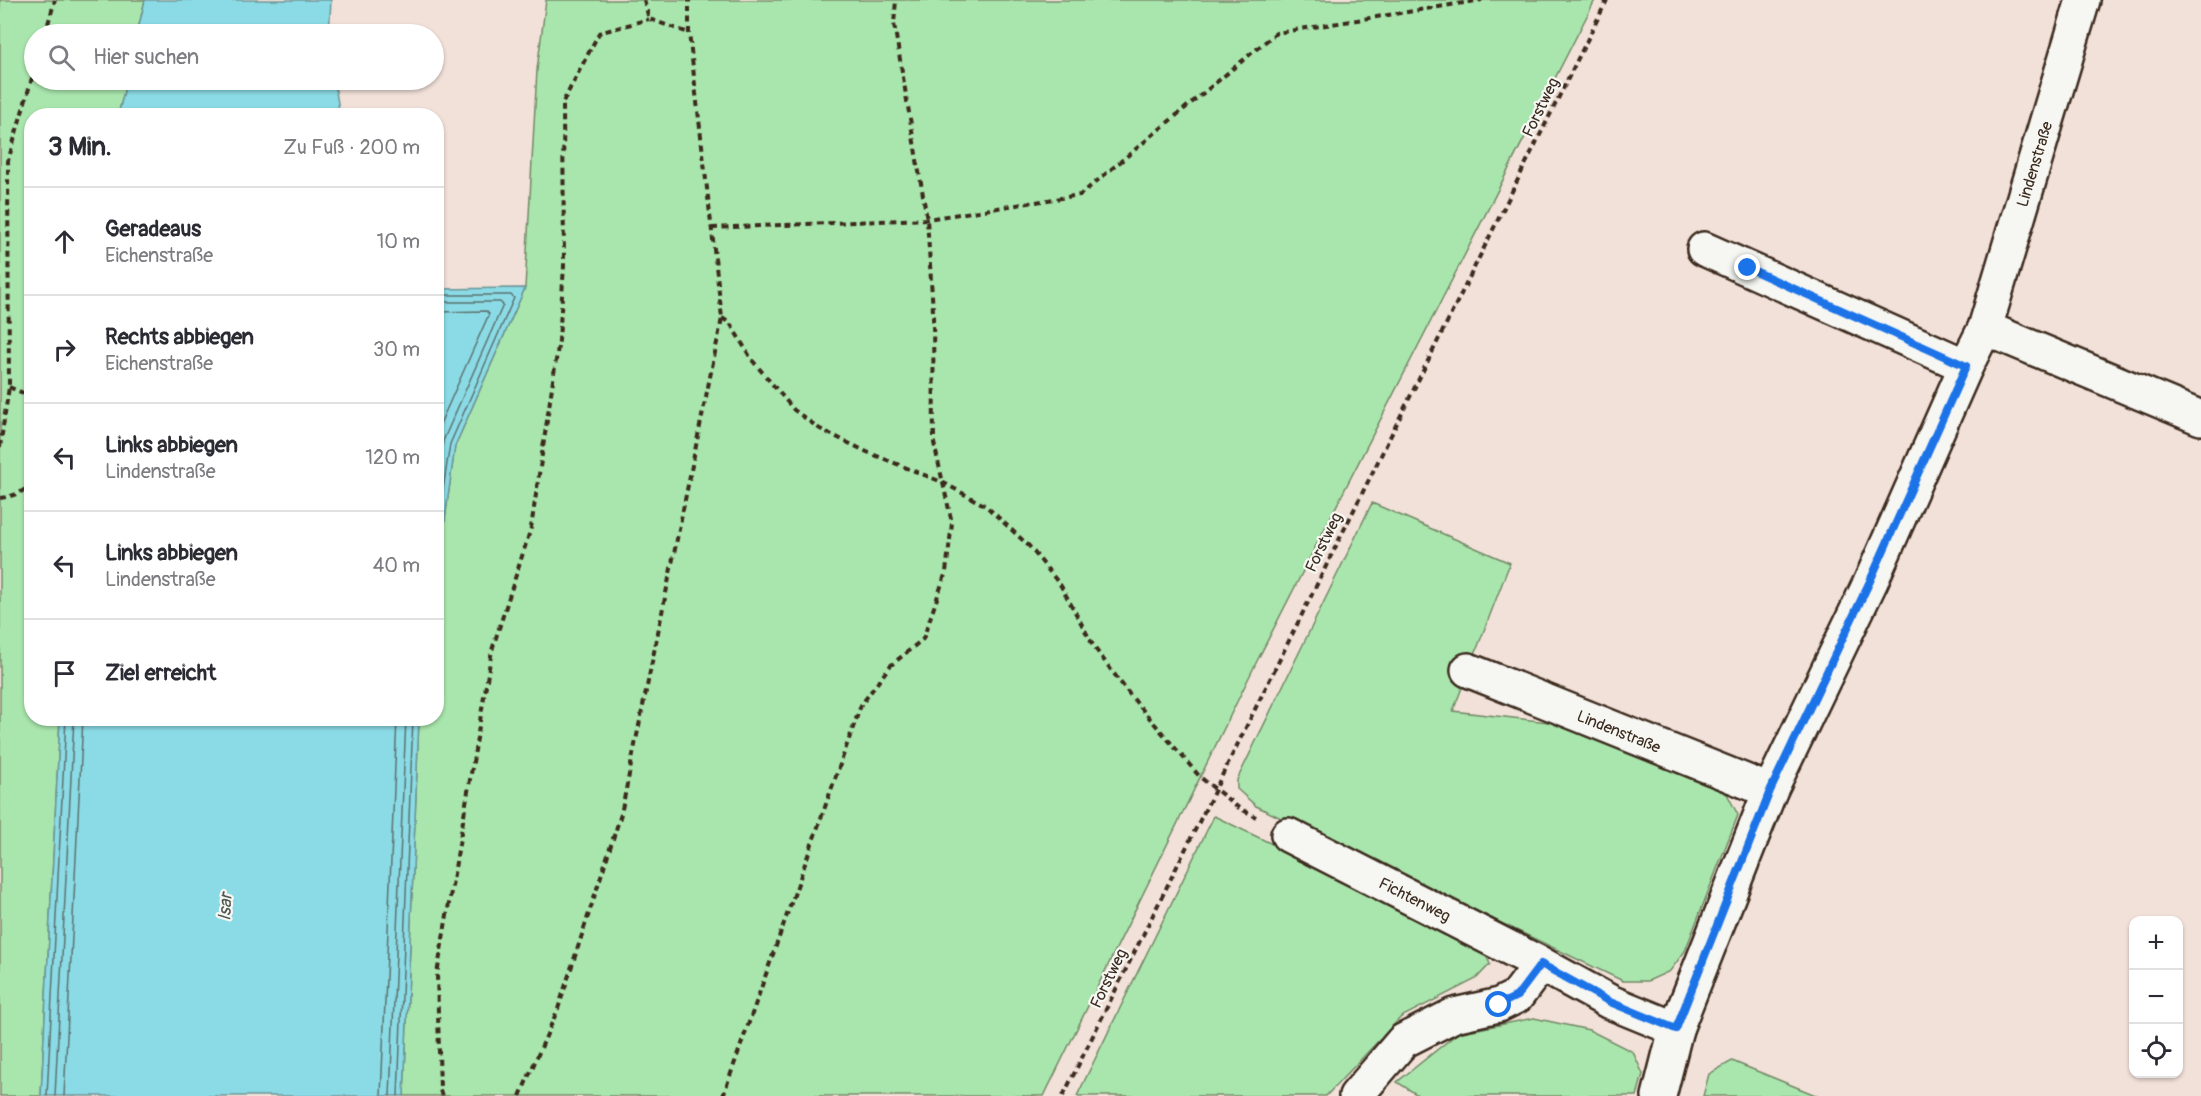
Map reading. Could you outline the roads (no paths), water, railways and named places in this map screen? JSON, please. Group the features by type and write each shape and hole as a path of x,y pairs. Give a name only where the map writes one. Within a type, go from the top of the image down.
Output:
{"street":[{"name":"Lindenstraße","path":"1659,1096 1676,1029 1770,791 1870,581 1985,328 2083,0"},
{"path":"1704,249 1966,366"},
{"path":"1985,328 2201,418"},
{"name":"Lindenstraße","path":"1468,670 1770,791"},
{"name":"Fichtenweg","path":"1288,835 1541,964 1610,1002 1676,1029"},
{"path":"1356,1096 1403,1041 1454,1016 1499,1005 1517,996 1541,964"}],"water":[{"path":"145,0 331,0 330,24 139,24"},
{"path":"124,90 336,90 339,108 120,108"},
{"path":"525,288 455,446 444,527 444,289"},
{"name":"Isar","path":"60,726 419,726 404,1096 41,1096"}]}
